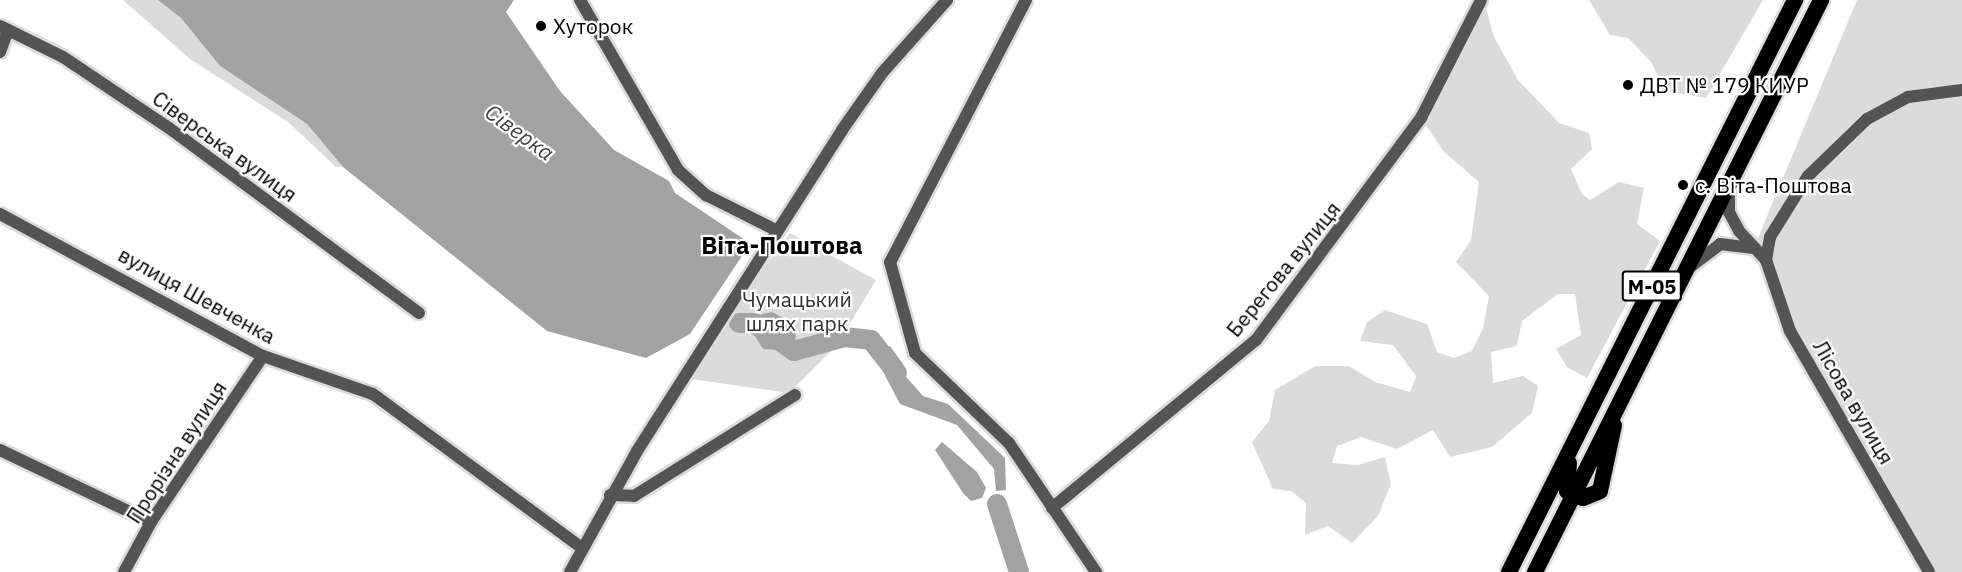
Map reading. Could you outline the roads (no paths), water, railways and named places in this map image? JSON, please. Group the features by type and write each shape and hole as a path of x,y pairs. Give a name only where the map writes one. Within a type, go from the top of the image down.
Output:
{"highway":[{"name":"М-05","path":"1509,572 1795,0"},
{"name":"М-05","path":"1573,497 1600,491 1619,403 1682,275 1729,188 1821,0"},
{"path":"1535,572 1573,497 1564,484 1566,472 1591,407"}],"street":[{"path":"580,0 678,170 706,195 777,231"},
{"path":"570,572 610,495 868,92 947,0"},
{"path":"1026,0 890,262 915,353 1002,434 1096,572"},
{"name":"Берегова вулиця","path":"1052,508 1256,340 1421,118 1480,0"},
{"path":"0,52 4,30"},
{"name":"Сіверська вулиця","path":"4,30 63,57 169,128 419,313"},
{"path":"1766,260 1770,237 1808,176 1867,119 1908,97 1962,90"},
{"name":"Лісова вулиця","path":"1729,188 1729,212 1766,260 1790,331 1929,572"},
{"name":"вулиця Шевченка","path":"0,214 263,356 373,394 582,548"},
{"path":"1682,275 1720,244 1755,248"},
{"name":"Прорізна вулиця","path":"124,572 151,522 263,356"},
{"path":"610,495 634,496 795,396"},
{"path":"0,450 151,522"}],"water":[{"path":"158,0 514,0 506,12 560,91 614,150 669,181 675,193 745,240 744,253 690,334 646,358 547,331 343,167 307,124 220,66 181,18"},
{"path":"772,312 787,320 796,335 794,351 763,349 752,331 755,316"},
{"path":"890,346 903,364 901,371 923,396 948,404 1005,458 1006,490 996,491 994,469 957,425 900,404 880,366 883,349"},
{"path":"942,442 977,472 986,488 982,498 971,501 963,493 935,450"}],"waterway":[{"name":"Сіверка","path":"739,323 754,323 794,351 844,337 871,340 897,373"},
{"name":"Сіверка","path":"997,504 1019,572"}],"place":[{"name":"Хуторок","path":"541,26"},
{"name":"ДВТ № 179 КИУР","path":"1628,85"},
{"name":"с. Віта-Поштова","path":"1683,185"}],"district":[{"name":"Віта-Поштова","path":"782,246"}],"park label":[{"name":"Чумацький шлях парк","path":"797,311"}]}
